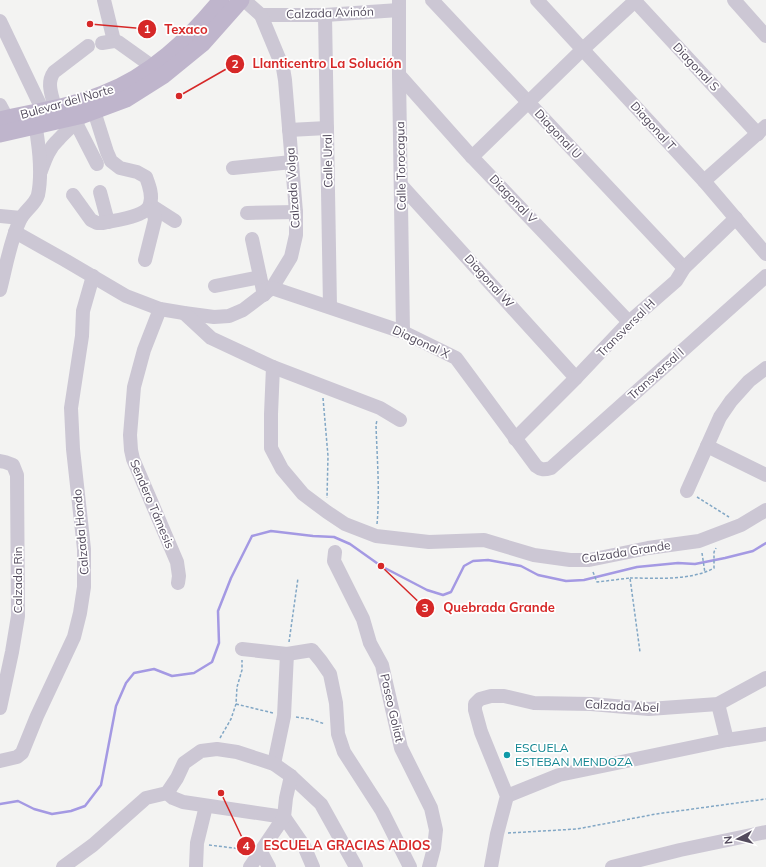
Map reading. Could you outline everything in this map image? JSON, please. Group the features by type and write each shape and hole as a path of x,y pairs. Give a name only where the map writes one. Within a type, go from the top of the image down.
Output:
{"main road":[{"name":"Bulevar del Norte","path":"4,122 42,114 102,95 120,87 153,68 189,36 221,0"},
{"name":"Bulevar del Norte","path":"42,114 84,116 126,99 164,75 202,44 242,0"}],"street":[{"path":"104,0 108,42 153,68"},
{"name":"Calzada Volga","path":"15,232 126,296 160,309 214,317 229,316 243,310 268,291 291,257 296,235 296,212 292,162 283,68 261,15 242,0"},
{"name":"Diagonal U","path":"432,0 684,268"},
{"name":"Diagonal T","path":"537,0 704,181 766,254"},
{"path":"472,157 527,102 635,0"},
{"name":"Diagonal S","path":"635,0 762,130"},
{"path":"734,0 766,36"},
{"name":"Calzada Avinón","path":"261,15 325,14 399,5"},
{"name":"Calle Torocagua","path":"399,5 403,332"},
{"name":"Calle Ural","path":"325,14 330,307"},
{"path":"0,21 42,114"},
{"path":"0,290 15,232 21,218 37,197 40,171 42,114 51,76 54,72 88,46"},
{"name":"Diagonal V","path":"399,75 472,157 629,322"},
{"path":"84,116 97,164"},
{"path":"40,171 50,150 58,140 84,116"},
{"path":"73,195 91,220 97,223 142,214 149,207 151,192 146,177 137,172 120,168 111,160 84,116"},
{"path":"289,130 327,128"},
{"path":"704,181 762,130"},
{"path":"233,168 292,162"},
{"name":"Diagonal W","path":"401,184 576,378"},
{"path":"100,192 108,222"},
{"path":"149,207 175,221"},
{"path":"145,260 155,220 154,214 149,207"},
{"path":"247,213 296,212"},
{"path":"0,216 21,218"},
{"name":"Transversal H","path":"515,439 629,322 676,281 684,268 736,218"},
{"path":"252,240 260,277 268,291"},
{"name":"Calzada Hondo","path":"0,761 18,757 22,753 37,716 74,637 80,613 84,587 85,559 72,440 71,408 82,336 83,311 92,276"},
{"name":"Transversal I","path":"546,469 551,468 766,276"},
{"path":"215,286 260,277"},
{"name":"Diagonal X","path":"268,291 330,307 403,332 456,358 536,466 541,469 546,469"},
{"name":"Sendero Támesis","path":"160,309 144,350 134,388 131,450 133,459 177,562 179,576 178,583"},
{"path":"184,313 211,338 272,367 380,408 400,420"},
{"name":"Calzada Grande","path":"272,367 270,414 272,448 282,469 303,494 327,512 345,524 376,536 428,542 484,540 534,555 570,560 589,560 648,548 698,541 741,525 766,510"},
{"path":"687,491 720,417 731,401 749,382 766,368"},
{"path":"706,446 766,475"},
{"name":"Calzada Rin","path":"0,461 13,465 17,475 18,616 0,708"},
{"name":"Paseo Goliat","path":"335,552 334,561 363,619 370,643 382,665 401,748 431,808 436,830 434,848 429,867"},
{"path":"242,649 287,654 312,650 321,660 330,674 336,703 338,734 344,752 382,811 410,867"},
{"path":"274,764 284,716 287,654"},
{"name":"Calzada Abel","path":"507,796 481,732 475,710 475,704 480,699 491,696 504,696 534,703 591,704 649,709 718,704 766,678"},
{"path":"718,704 727,740"},
{"path":"491,867 497,834 507,796 559,775 727,740 766,734"},
{"path":"167,794 184,763 201,751 217,749 237,752 274,764 291,776 321,804 356,867"},
{"path":"250,867 284,817 286,798 291,776"},
{"path":"63,867 93,845 146,798 167,794 182,802 284,817 304,846 313,867"},
{"path":"196,867 197,843 206,806"},
{"path":"612,867 680,850 766,832"},
{"path":"261,852 269,867"}],"path":[{"path":"322,387 328,456 327,512"},
{"path":"376,536 379,498 376,425 380,408"},
{"path":"687,491 741,525"},
{"path":"592,567 597,582 630,578 662,579 714,568 714,552"},
{"path":"702,554 705,571"},
{"path":"287,654 298,578"},
{"path":"630,578 640,652"},
{"path":"217,749 220,738 236,704 242,670 242,649"},
{"path":"497,834 577,829 656,814 766,799"},
{"path":"197,843 261,852"}],"waterway":[{"path":"0,804 18,801 34,809 52,814 71,811 85,806 101,785 116,706 126,683 134,673 154,669 172,676 194,673 212,662 219,643 218,611 231,578 252,536 271,531 334,537 350,544 381,566 427,590 443,595 451,592 464,566 473,561 488,560 521,566 538,575 566,581 584,580 637,567 678,563 695,564 725,558 753,551 766,543"}],"place":[{"name":"Texaco","path":"90,24"},
{"name":"Llanticentro La Solución","path":"179,96"},
{"name":"Quebrada Grande","path":"381,566"},
{"name":"ESCUELA ESTEBAN MENDOZA","path":"507,755"},
{"name":"ESCUELA GRACIAS ADIOS","path":"221,793"}]}
